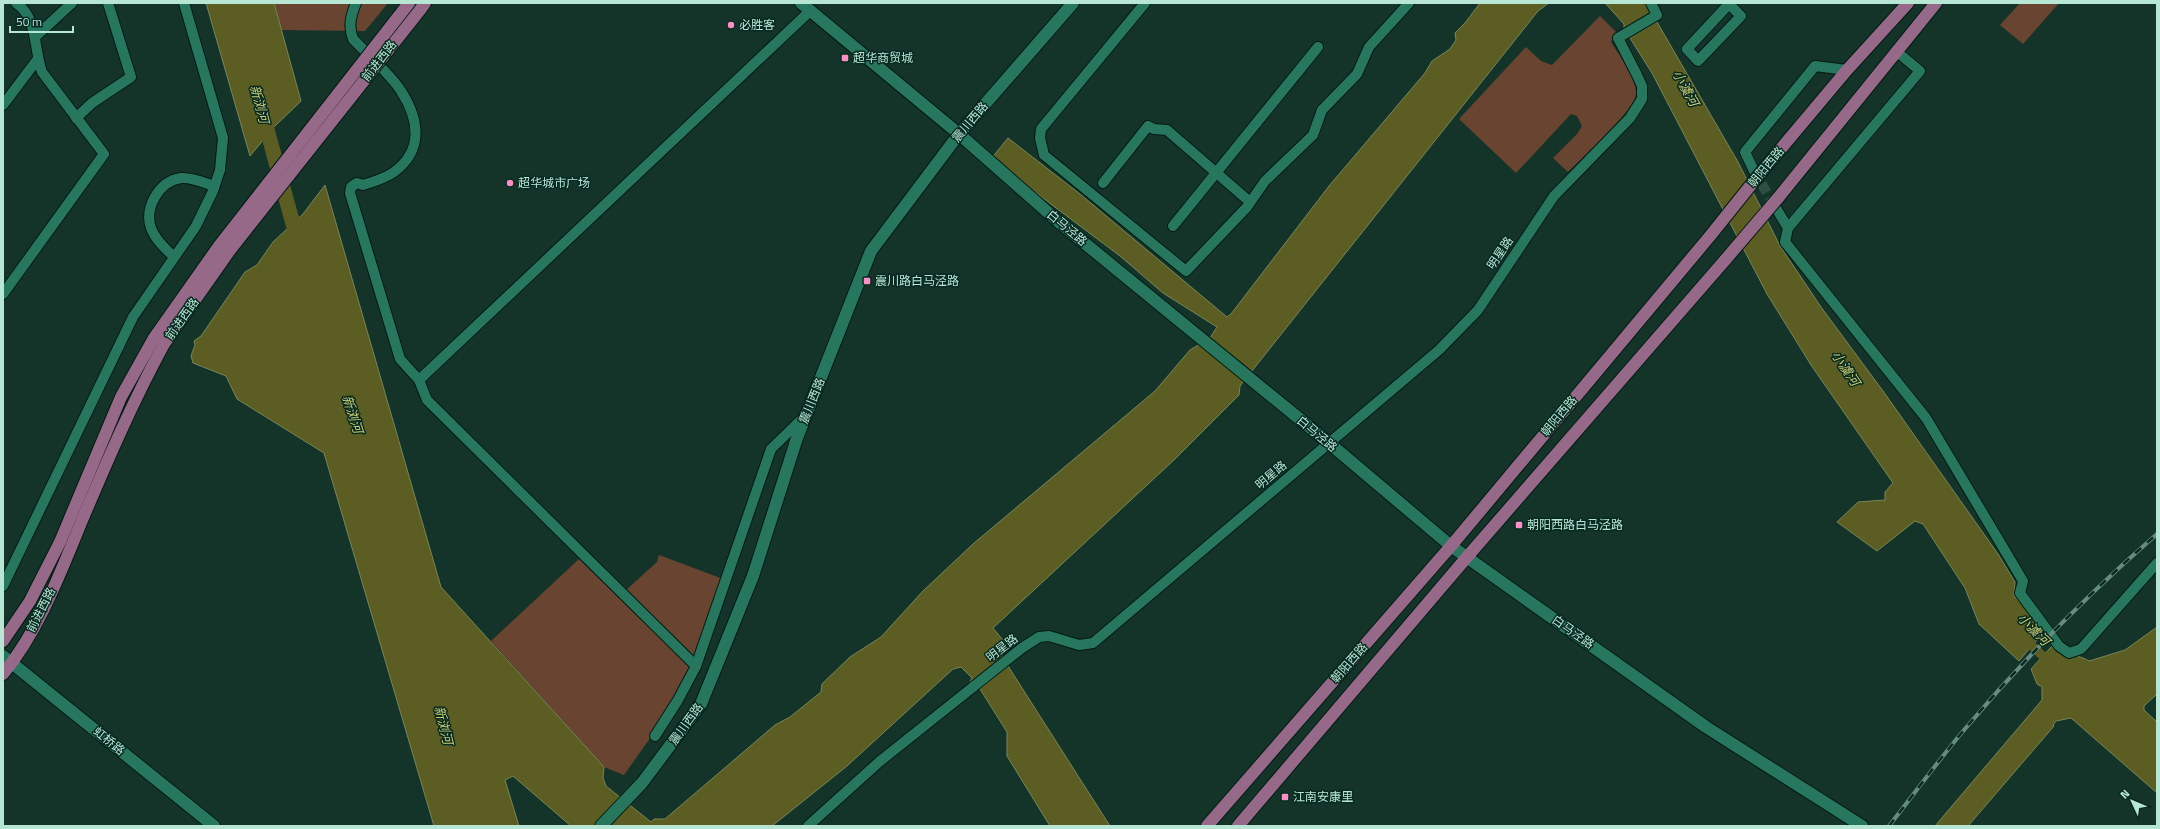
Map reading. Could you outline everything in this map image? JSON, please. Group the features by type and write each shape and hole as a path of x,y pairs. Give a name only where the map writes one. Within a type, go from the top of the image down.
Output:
{"main road":[{"name":"前进西路","path":"3,641 30,601 56,549 121,396 159,341 218,246 409,3"},
{"name":"震川西路","path":"601,826 642,782 701,704 753,576 806,416 871,251 959,134 1073,3"},
{"name":"朝阳西路","path":"1206,826 1451,546 1710,236 1758,171 1908,3"},
{"name":"朝阳西路","path":"1238,826 1466,557 1726,259 1777,203 1896,51 1936,3"},
{"name":"前进西路","path":"3,674 7,659 40,617 159,341 423,6"},
{"name":"白马泾路","path":"806,7 959,134 1060,223 1254,381 1451,546 1706,727 1862,826"},
{"name":"虹桥路","path":"7,659 214,826"}],"street":[{"path":"3,294 104,154 42,72 37,60 35,32 20,6 16,3"},
{"path":"35,38 72,3"},
{"path":"76,118 92,103 131,77 108,3"},
{"path":"3,586 133,317 196,226 220,170 223,138 184,3"},
{"path":"356,3 352,14 350,30 353,39 401,90 416,130 414,149 403,163 393,172 375,181 363,185 357,182 351,187 350,193 400,359 419,380 427,400 696,666"},
{"path":"1144,3 1041,128 1040,138 1044,155 1186,271 1250,202 1264,181 1313,135 1322,110 1357,74 1369,47 1409,3"},
{"name":"明星路","path":"808,826 879,762 1022,648 1039,637 1049,636 1079,645 1093,643 1439,350 1478,310 1554,196 1630,118 1642,99 1642,86 1618,38 1657,15 1651,3"},
{"path":"1728,3 1741,16 1698,61 1687,49 1728,3"},
{"path":"419,380 806,7"},
{"path":"1173,226 1318,47"},
{"path":"1896,51 1920,71 1788,228 1785,242 1926,418 2023,582 2020,593 2059,646 2069,653 2081,649 2157,563"},
{"path":"3,105 37,60"},
{"path":"1758,171 1745,152 1815,66 1847,70"},
{"path":"1103,183 1148,126 1154,129 1167,130 1250,202"},
{"path":"174,257 159,242 151,228 150,216 156,194 167,185 181,178 198,180 214,186"},
{"path":"1777,203 1788,228"},
{"path":"654,736 678,700 696,666 772,449 806,416"}],"shaded area":[{"path":"274,3 388,3 365,31 281,30"},
{"path":"2020,3 2059,3 2023,44 2000,25"},
{"path":"1600,16 1616,32 1611,42 1634,81 1636,94 1633,101 1627,111 1617,122 1568,172 1553,158 1577,134 1582,126 1577,116 1571,114 1516,173 1459,119 1526,47 1541,61 1552,65"},
{"path":"659,555 723,579 695,659 625,591 657,562"},
{"path":"579,559 691,668 653,734 624,775 604,767 491,641"}],"water":[{"path":"206,3 274,3 301,101 273,128 250,156"},
{"path":"1480,3 1549,3 1538,11 1240,386 1239,395 1175,459 993,628 1007,645 1000,653 1002,656 1006,656 968,686 972,678 961,667 953,669 847,766 772,826 571,826 513,776 505,780 519,826 434,826 324,453 237,399 226,376 193,363 191,356 195,345 194,341 201,336 245,272 257,265 273,242 303,214 325,185 441,587 604,767 603,778 606,786 651,822 654,819 665,819 775,725 790,717 821,692 822,684 850,657 881,637 923,591 973,544 1155,391 1190,350 1210,338 1217,327 1163,293 1120,256 991,159 1008,138 1080,194 1227,317 1231,314 1329,186 1425,73 1432,61 1450,49 1456,40 1455,33 1465,23"},
{"path":"1605,3 1645,3 1651,13 1624,28 1624,24"},
{"path":"1657,22 1738,162 1780,246 1821,307 1883,391 1998,554 2015,582 2014,596 2029,610 2042,634 2019,661 1979,624 1965,588 1923,524 1915,521 1877,551 1837,522 1858,502 1885,500 1885,492 1893,483 1811,365 1767,294 1652,73 1630,38"},
{"path":"2157,627 2157,694 2144,706 2144,710 2157,722 2157,793 2071,718 2056,721 2053,725 2054,726 1968,826 1935,826 2042,700 2042,687 2037,684 2031,669 2052,646 2062,653 2084,658 2089,661 2125,650"},
{"path":"1008,666 1110,826 1050,826 1007,756 1007,732 980,689"}],"waterway":[{"name":"新浏河","path":"263,115 298,242"},
{"name":"小澞河","path":"2024,638 2051,664"}],"tunnel":[{"path":"1754,171 1776,208"}],"railway":[{"path":"1889,826 1954,742 2009,678 2081,604 2157,534"}],"place":[{"name":"必胜客","path":"731,25"},
{"name":"超华商贸城","path":"845,58"},
{"name":"超华城市广场","path":"510,183"},
{"name":"震川路白马泾路","path":"867,281"},
{"name":"朝阳西路白马泾路","path":"1519,525"},
{"name":"江南安康里","path":"1285,797"}]}
